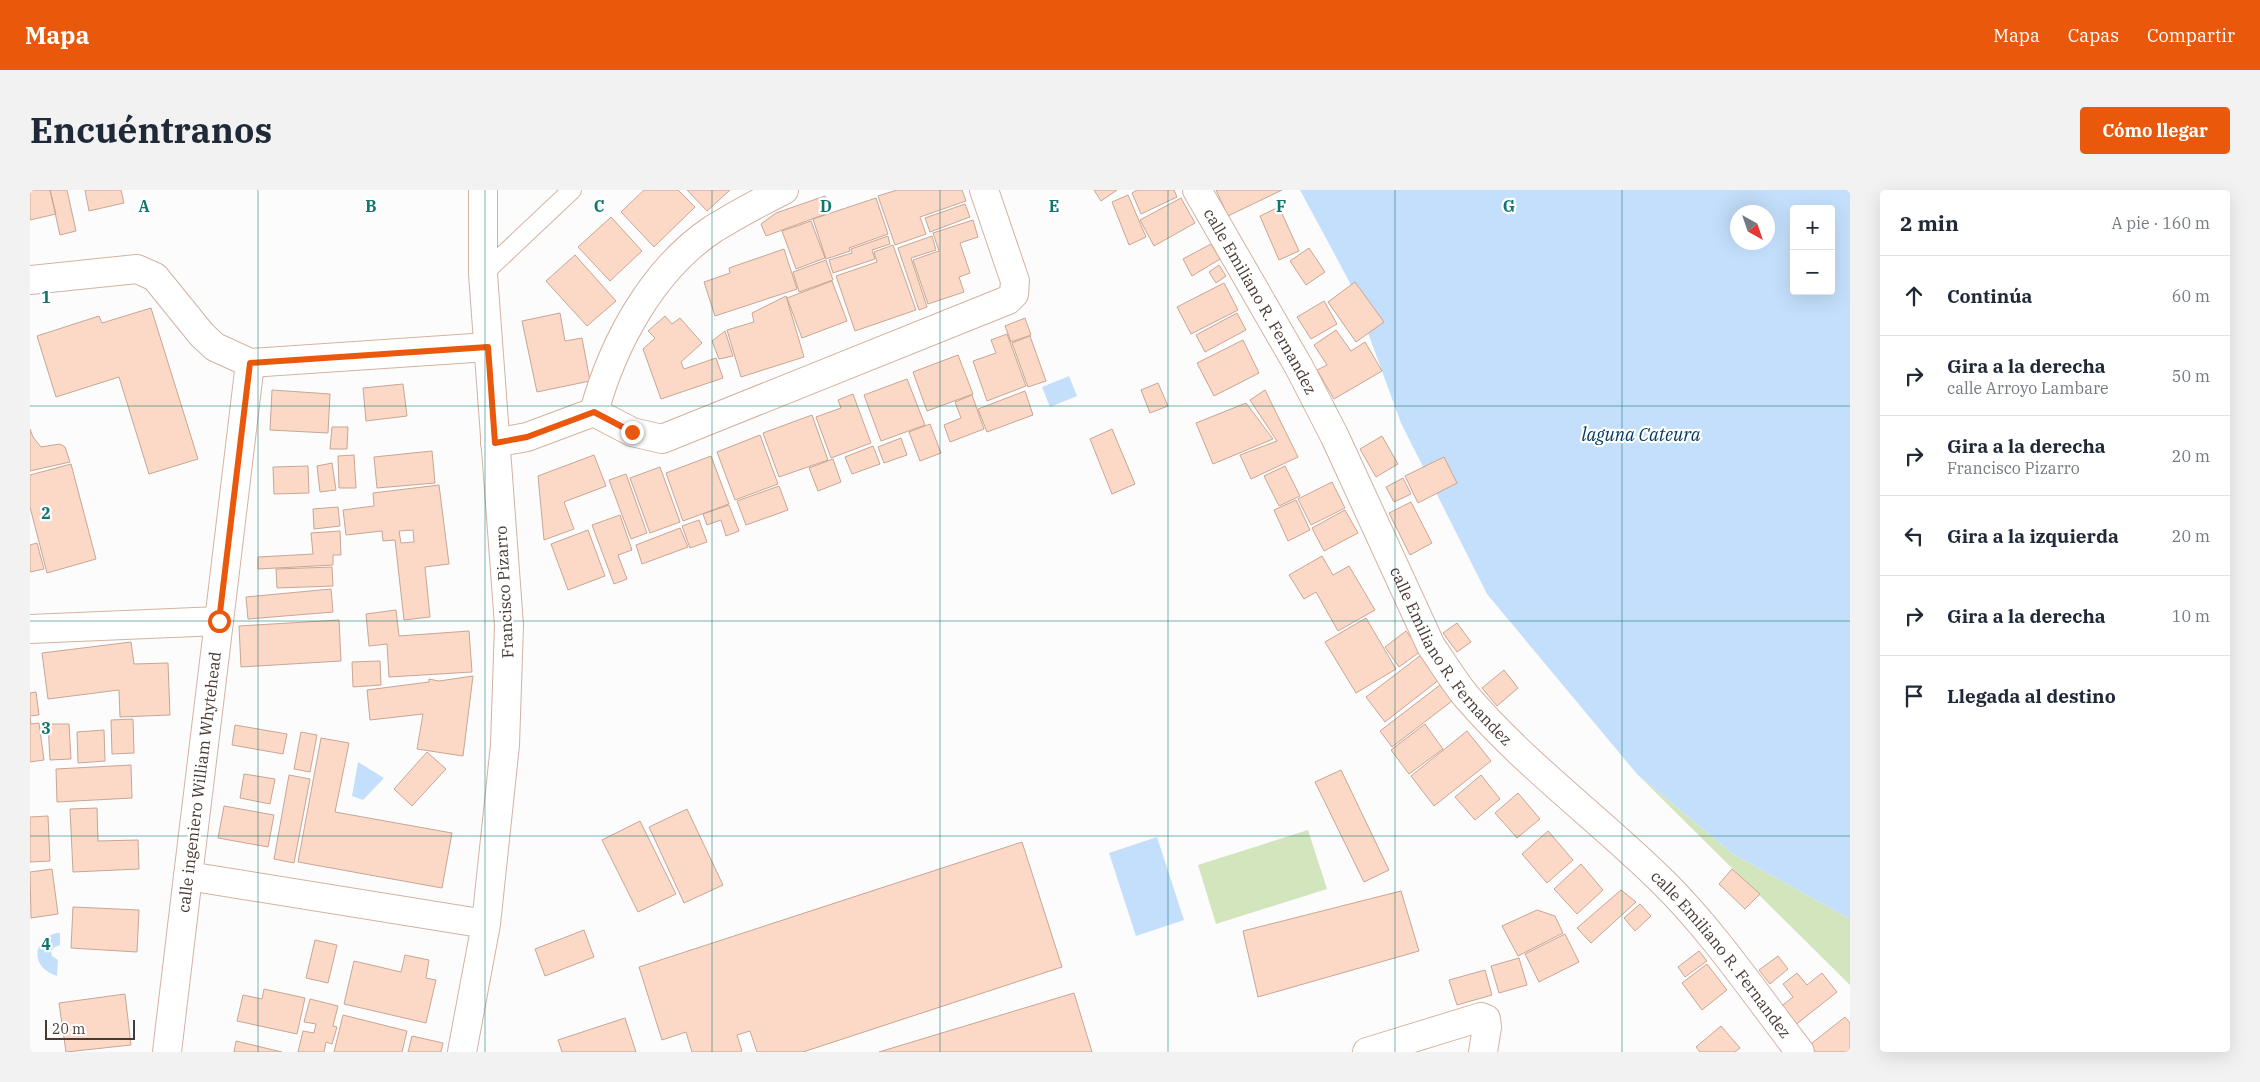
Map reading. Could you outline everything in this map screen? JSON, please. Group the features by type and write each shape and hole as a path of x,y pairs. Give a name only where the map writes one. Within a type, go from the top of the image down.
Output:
{"street":[{"name":"Francisco Pizarro","path":"462,1052 486,924 505,745 509,625 483,274 483,190"},
{"path":"594,412 609,362 649,291 660,278 712,230 784,190"},
{"path":"495,443 527,437 594,412 632,432 662,439 1008,300 1014,294 1015,281 984,190"},
{"name":"calle Emiliano R. Fernandez","path":"1197,190 1299,367 1335,437 1432,646 1449,673 1501,734 1662,881 1706,932 1800,1052"},
{"path":"30,280 137,269 155,277 202,335 215,346 250,363 488,347"},
{"name":"calle ingeniero William Whytehead","path":"167,1052 250,363"},
{"path":"30,630 219,621"},
{"path":"188,876 486,924"},
{"path":"1367,1052 1481,1017 1486,1019 1487,1027 1484,1052"}],"lane":[{"path":"483,274 572,190"}],"green space":[{"path":"1637,774 1733,854 1850,919 1850,985"},
{"path":"1308,830 1327,889 1216,924 1198,865"}],"water":[{"name":"laguna Cateura","path":"1300,190 1850,190 1850,919 1733,854 1637,774 1487,594 1401,423 1349,281"},
{"path":"1069,376 1077,396 1050,407 1042,387"},
{"path":"358,762 384,778 363,800 352,796"},
{"path":"1157,837 1184,920 1136,936 1109,853"},
{"path":"56,933 60,933 60,945 51,951 52,956 58,960 57,976 43,967 37,955 38,948 42,942"}],"building":[{"path":"30,190 50,190 56,214 30,220"},
{"path":"50,190 67,190 76,231 60,235"},
{"path":"85,190 121,190 124,203 89,211"},
{"path":"644,190 678,190 695,207 654,247 621,212"},
{"path":"687,190 730,190 707,211"},
{"path":"897,190 962,190 966,201 920,217 926,234 895,245 878,196"},
{"path":"1094,190 1117,190 1101,201"},
{"path":"1137,190 1174,190 1177,197 1141,214 1132,193"},
{"path":"1216,190 1282,190 1228,216"},
{"path":"1128,195 1146,237 1129,245 1112,202"},
{"path":"825,196 831,212 766,236 761,224 776,213"},
{"path":"876,198 888,234 849,248 850,251 826,259 813,219"},
{"path":"1181,198 1195,223 1154,246 1140,220"},
{"path":"965,204 970,217 930,232 925,218"},
{"path":"1279,207 1299,251 1279,260 1260,216"},
{"path":"611,217 642,251 610,281 578,247"},
{"path":"973,220 978,237 960,243 970,273 959,277 964,292 928,304 913,260 939,251 933,233"},
{"path":"811,221 825,258 796,269 782,231"},
{"path":"888,236 890,244 872,250 875,259 833,273 829,260 852,253 851,249"},
{"path":"932,236 936,250 911,258 927,307 919,310 898,248"},
{"path":"1211,244 1220,259 1192,276 1183,259"},
{"path":"893,245 916,310 855,331 836,276 877,262 874,252"},
{"path":"1309,248 1325,272 1306,285 1290,261"},
{"path":"784,249 797,289 715,316 704,282 730,273 729,268"},
{"path":"575,255 616,301 587,326 546,281"},
{"path":"826,260 833,280 799,292 793,272"},
{"path":"1219,265 1226,276 1216,283 1209,272"},
{"path":"832,281 847,321 802,338 787,298"},
{"path":"1355,282 1384,322 1356,342 1328,302"},
{"path":"1224,283 1238,310 1191,334 1177,307"},
{"path":"786,296 804,357 741,377 727,330 754,322 752,313"},
{"path":"1324,301 1337,324 1311,339 1297,317"},
{"path":"151,308 198,459 149,474 119,377 56,397 37,336 99,316 102,323"},
{"path":"560,313 565,341 582,338 590,381 537,392 522,321"},
{"path":"1237,313 1246,330 1205,352 1196,335"},
{"path":"665,316 672,324 680,318 702,343 681,362 684,369 716,358 723,378 661,399 643,349 655,338 648,331"},
{"path":"1025,318 1031,335 1011,342 1005,326"},
{"path":"1336,330 1351,351 1365,342 1382,371 1334,399 1317,370 1327,365 1314,345"},
{"path":"725,331 733,356 719,359 712,341"},
{"path":"1007,334 1026,386 987,401 973,361 996,353 991,340"},
{"path":"1030,336 1046,381 1028,387 1012,343"},
{"path":"1243,340 1259,373 1214,396 1197,363"},
{"path":"958,355 973,394 927,411 913,372"},
{"path":"907,379 925,425 881,441 864,395"},
{"path":"1158,383 1168,406 1150,413 1141,390"},
{"path":"403,384 407,416 366,421 363,388"},
{"path":"272,390 330,394 328,433 270,430"},
{"path":"1265,390 1298,457 1251,479 1240,455 1277,441 1250,400"},
{"path":"1025,391 1033,415 987,432 978,409"},
{"path":"853,394 871,443 831,458 816,417 841,408 838,400"},
{"path":"972,395 984,429 950,442 944,425 961,418 955,402"},
{"path":"1246,403 1273,439 1213,464 1196,423"},
{"path":"812,415 828,460 779,477 763,433"},
{"path":"930,424 941,453 920,461 909,432"},
{"path":"332,427 348,427 347,449 330,449"},
{"path":"30,429 33,437 41,447 60,444 65,447 70,462 30,471"},
{"path":"1112,429 1135,484 1112,494 1090,439"},
{"path":"760,435 778,484 735,500 717,452"},
{"path":"1382,436 1398,464 1376,477 1360,449"},
{"path":"901,438 907,455 884,463 878,447"},
{"path":"873,446 880,464 852,474 845,457"},
{"path":"432,451 435,483 377,488 374,457"},
{"path":"354,455 356,488 339,488 338,456"},
{"path":"594,455 606,486 564,502 574,529 544,540 538,476"},
{"path":"711,456 729,504 683,521 666,473"},
{"path":"1444,457 1457,483 1418,503 1405,476"},
{"path":"833,459 841,482 818,491 809,468"},
{"path":"332,463 336,490 320,492 317,466"},
{"path":"71,464 96,559 47,573 30,507 30,475"},
{"path":"308,466 309,493 274,494 273,467"},
{"path":"1285,466 1300,496 1279,506 1264,476"},
{"path":"660,467 680,522 650,533 630,478"},
{"path":"626,474 647,533 631,539 609,480"},
{"path":"1403,478 1411,494 1394,502 1386,487"},
{"path":"1332,482 1345,508 1311,525 1298,499"},
{"path":"439,485 449,564 425,567 430,617 404,620 395,540 383,541 382,531 346,535 343,510 374,506 373,493","holes":["413,530 414,542 401,543 399,531"]},
{"path":"779,486 788,510 746,525 737,501"},
{"path":"1296,500 1310,530 1288,541 1274,510"},
{"path":"1411,502 1432,543 1410,555 1389,513"},
{"path":"729,505 739,531 726,536 721,520 707,525 703,514"},
{"path":"338,507 340,526 314,529 313,509"},
{"path":"1345,510 1358,533 1324,551 1312,528"},
{"path":"620,515 632,550 618,555 627,579 614,584 592,525"},
{"path":"699,520 707,542 690,548 682,526"},
{"path":"680,528 688,547 642,564 636,545"},
{"path":"588,530 605,576 568,590 551,544"},
{"path":"340,531 341,555 333,555 333,565 258,569 258,557 313,554 311,533"},
{"path":"37,543 44,569 30,572 30,545"},
{"path":"1322,556 1333,575 1349,566 1375,610 1338,631 1316,592 1304,599 1289,575"},
{"path":"332,567 333,586 277,588 276,569"},
{"path":"331,589 333,612 248,619 246,597"},
{"path":"396,610 399,636 469,631 472,672 389,677 387,644 369,646 366,614"},
{"path":"1366,618 1396,669 1356,693 1325,642"},
{"path":"339,620 341,661 241,667 239,626"},
{"path":"1457,623 1471,642 1457,652 1443,633"},
{"path":"1406,631 1421,651 1399,667 1385,647"},
{"path":"131,642 134,664 168,663 170,715 120,717 119,690 48,699 42,653"},
{"path":"1421,655 1440,679 1385,722 1366,697"},
{"path":"380,661 381,685 353,687 352,662"},
{"path":"1504,670 1518,688 1497,706 1482,688"},
{"path":"473,676 463,756 417,749 423,714 370,720 367,690 429,682 429,679 439,681"},
{"path":"1440,685 1452,701 1392,747 1380,731"},
{"path":"36,692 39,715 30,716 30,693"},
{"path":"30,717 31,724 39,723 44,760 30,762"},
{"path":"133,719 134,753 112,754 111,720"},
{"path":"48,724 69,724 71,759 50,760"},
{"path":"1425,724 1443,749 1409,774 1391,750"},
{"path":"235,725 287,734 283,754 232,745"},
{"path":"104,730 105,761 78,763 77,732"},
{"path":"1467,731 1491,761 1434,806 1411,776"},
{"path":"301,732 317,735 310,772 294,769"},
{"path":"321,738 349,743 335,812 452,833 442,888 298,862"},
{"path":"427,752 446,769 412,806 394,789"},
{"path":"131,765 132,798 57,802 56,769"},
{"path":"1341,770 1389,870 1364,882 1315,782"},
{"path":"244,774 275,779 270,804 240,798"},
{"path":"289,775 310,779 294,863 274,859"},
{"path":"1481,775 1500,799 1475,820 1455,797"},
{"path":"1518,793 1540,819 1517,838 1495,813"},
{"path":"224,806 274,815 268,847 218,838"},
{"path":"97,808 98,841 138,840 139,869 73,872 70,809"},
{"path":"687,809 723,885 684,903 649,827"},
{"path":"48,816 50,861 30,862 30,817"},
{"path":"640,821 676,894 638,912 602,840"},
{"path":"1548,831 1573,860 1547,883 1522,854"},
{"path":"1022,842 1062,967 803,1052 757,1052 750,1031 737,1035 742,1051 740,1052 692,1052 686,1032 662,1040 639,967"},
{"path":"1581,864 1603,890 1577,914 1554,889"},
{"path":"52,869 58,914 31,918 30,872"},
{"path":"1732,869 1760,894 1745,909 1719,884"},
{"path":"1621,890 1636,902 1591,943 1577,928"},
{"path":"1401,891 1419,951 1258,997 1243,931"},
{"path":"1640,904 1651,916 1635,931 1624,918"},
{"path":"73,907 139,910 137,952 71,948"},
{"path":"1537,910 1555,916 1563,933 1518,956 1502,926"},
{"path":"584,930 594,957 545,976 535,949"},
{"path":"1565,934 1579,962 1539,982 1525,954"},
{"path":"315,940 337,945 328,983 306,978"},
{"path":"1699,951 1707,961 1685,977 1678,967"},
{"path":"405,955 429,960 426,978 436,980 426,1023 344,1004 354,961 401,972"},
{"path":"1778,956 1788,969 1770,984 1759,970"},
{"path":"1519,958 1527,985 1499,993 1491,966"},
{"path":"1707,964 1727,990 1702,1010 1682,983"},
{"path":"1485,970 1492,995 1457,1005 1449,980"},
{"path":"1797,973 1807,985 1822,973 1837,992 1794,1026 1779,1008 1793,997 1783,984"},
{"path":"264,989 305,998 297,1034 237,1021 243,995 262,999"},
{"path":"1074,993 1092,1052 879,1052"},
{"path":"125,994 131,1045 66,1052 59,1003"},
{"path":"310,999 338,1006 333,1026 337,1027 332,1044 326,1042 324,1052 298,1052 303,1031 314,1033 316,1024 304,1022"},
{"path":"343,1015 407,1031 402,1052 334,1052"},
{"path":"1845,1017 1850,1023 1850,1052 1811,1052 1807,1047"},
{"path":"625,1018 636,1052 562,1052 558,1040"},
{"path":"1721,1026 1740,1048 1735,1052 1700,1052 1696,1047"},
{"path":"412,1036 443,1043 441,1052 408,1052"},
{"path":"236,1041 282,1052 234,1052"}],"route":[{"path":"219,621 250,363 488,347 495,443 527,437 594,412 632,432"}]}
